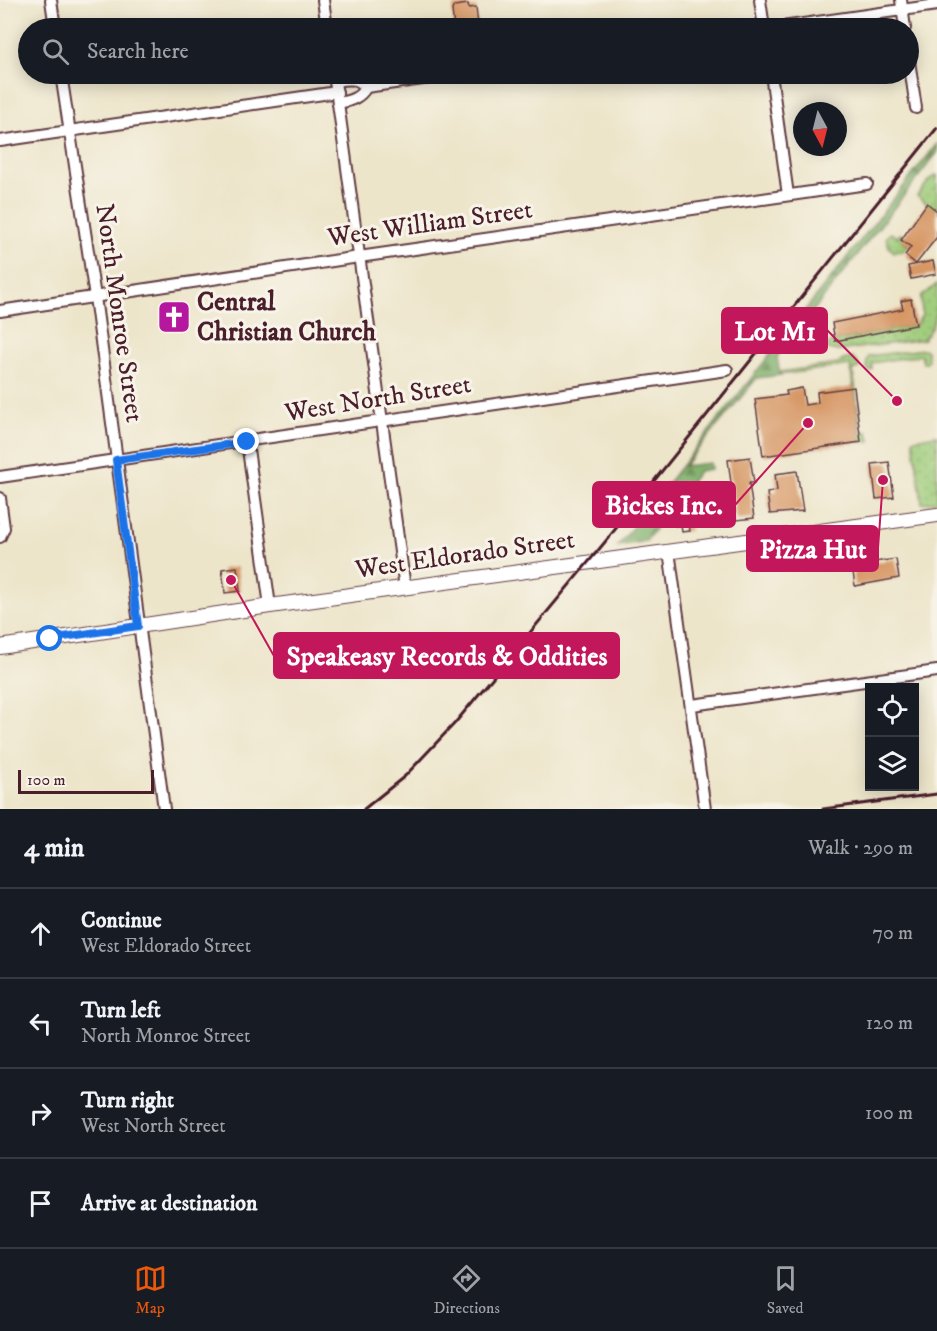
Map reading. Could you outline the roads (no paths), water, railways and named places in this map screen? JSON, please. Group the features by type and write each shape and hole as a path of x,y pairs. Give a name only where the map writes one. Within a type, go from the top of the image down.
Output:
{"main road":[{"name":"West Eldorado Street","path":"0,647 270,606 937,514"}],"street":[{"path":"51,0 54,18"},
{"path":"323,0 326,18"},
{"path":"760,0 763,18"},
{"path":"830,18 901,5 937,5"},
{"name":"North Monroe Street","path":"63,84 95,297 164,809"},
{"path":"0,141 336,87 359,96 366,87 387,84"},
{"path":"772,84 788,195"},
{"path":"913,84 916,108"},
{"path":"336,87 405,588"},
{"name":"West William Street","path":"0,311 360,256 867,184"},
{"name":"West North Street","path":"0,477 727,370"},
{"path":"247,442 270,606"},
{"path":"0,498 4,528 1,536"},
{"path":"669,551 705,809"},
{"path":"692,705 937,671"}],"railway":[{"path":"364,809 405,776 455,723 605,542 937,128"},
{"path":"823,809 937,794"}],"place":[{"name":"Central Christian Church","path":"174,317"},
{"name":"Lot M1","path":"897,401"},
{"name":"Bickes Inc.","path":"808,423"},
{"name":"Pizza Hut","path":"883,480"},
{"name":"Speakeasy Records & Oddities","path":"231,580"}]}
